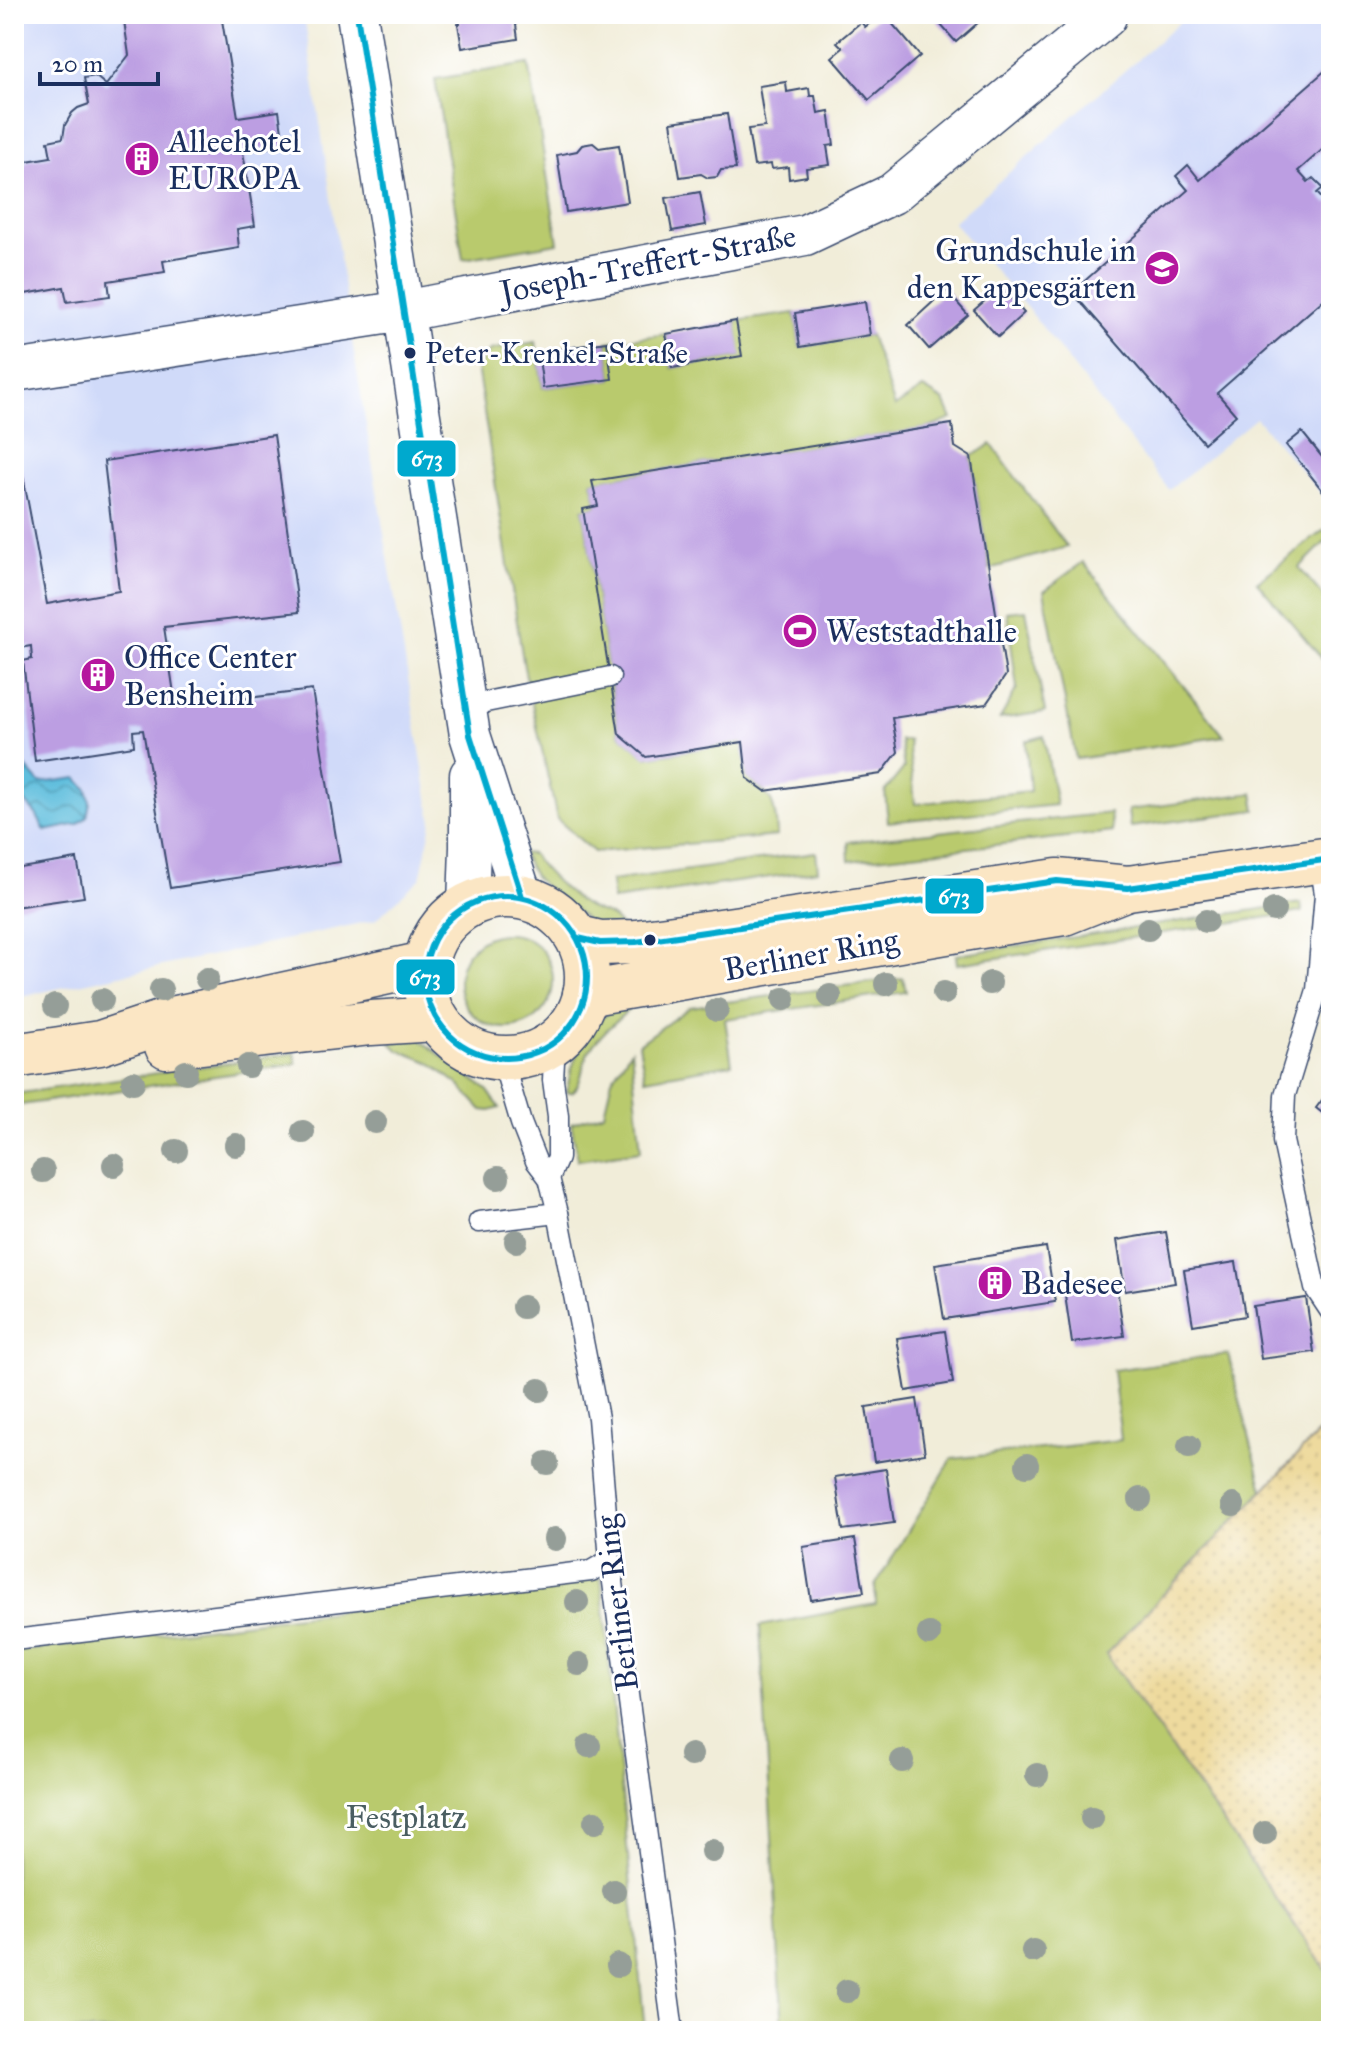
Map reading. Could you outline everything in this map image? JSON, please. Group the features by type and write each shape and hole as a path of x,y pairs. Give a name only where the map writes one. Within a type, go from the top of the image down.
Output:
{"street":[{"path":"357,14 468,720 468,905"},
{"name":"Joseph-Treffert-Straße","path":"404,311 805,235 892,194 1106,17 1103,14"},
{"path":"14,371 404,311"},
{"path":"468,720 522,897"},
{"name":"Berliner Ring","path":"585,994 1064,913 1128,888 1326,860"},
{"name":"Berliner Ring","path":"578,938 600,943 636,942 1057,881 1128,888"},
{"path":"495,896 522,897 555,911 578,938 587,964 585,994 576,1020 555,1043 530,1056 502,1059 464,1047 436,1019 426,993 425,964 440,930 468,905 495,896"},
{"path":"14,1056 100,1043 172,1019 425,964"},
{"path":"100,1043 162,1046 436,1019"}],"lane":[{"path":"468,720 610,677"},
{"path":"1326,860 1317,990 1285,1095 1283,1141 1315,1288 1331,1312"},
{"name":"Berliner Ring","path":"549,1178 558,1158 558,1116 553,1080 555,1043"},
{"name":"Berliner Ring","path":"502,1059 536,1161 549,1178 598,1418 610,1560 673,2031"},
{"path":"479,1222 558,1213"},
{"path":"14,1640 591,1571 610,1560"}],"shaded area":[{"path":"14,14 304,14 351,335 432,822 420,879 375,920 14,998"},
{"name":"Grundschule in den Kappesgärten","path":"1189,14 1331,14 1331,505 1256,418 1169,490 1033,315 953,222"}],"green space":[{"path":"529,64 558,243 463,259 435,79"},
{"path":"795,313 800,347 870,335 895,407 923,388 944,401 952,419 929,428 592,481 598,506 583,509 619,734 647,757 743,742 747,777 768,796 776,816 777,836 594,852 557,819 524,667 477,367 490,350 536,342 543,388 612,379 607,342 666,334 672,368 741,356 736,321"},
{"path":"991,444 1067,547 989,569 971,457"},
{"path":"1324,530 1331,536 1299,568 1331,605 1331,669 1257,582"},
{"path":"1083,562 1224,736 1076,759 1044,591"},
{"path":"1026,610 1045,712 1000,719 1017,688 1007,612"},
{"path":"1044,736 1056,805 888,822 885,791 904,768 900,740 908,740 915,804 1030,791 1026,741"},
{"path":"1253,793 1256,810 1130,827 1128,810"},
{"path":"1110,813 1112,832 849,861 848,842"},
{"path":"816,852 818,870 613,900 611,881"},
{"path":"521,853 532,854 574,897 590,908 611,916 622,928 588,921 536,879"},
{"path":"1301,903 1302,912 957,964 956,955"},
{"path":"506,934 524,938 539,948 549,963 553,981 549,999 539,1014 524,1024 506,1028 488,1024 473,1014 463,999 459,981 463,963 473,948 488,938"},
{"path":"903,978 906,992 725,1019 732,1064 645,1079 639,1044 690,1007"},
{"path":"631,997 633,1005 594,1044 586,1056 577,1087 573,1092 567,1092 574,1061 590,1032 604,1016"},
{"path":"419,1039 487,1090 500,1108 482,1110 459,1085 429,1062 398,1050 390,1042"},
{"path":"631,1050 641,1151 578,1160 571,1123 604,1113 612,1079"},
{"path":"295,1053 296,1064 14,1106 14,1094"},
{"path":"1228,1354 1263,1490 1106,1654 1331,1977 1331,2031 783,2031 760,1626 876,1604 875,1586 952,1459 1121,1440 1113,1370"},
{"name":"Festplatz","path":"601,1578 645,2031 14,2031 14,1652"}],"sand":[{"path":"1331,1420 1331,1977 1106,1654"}],"water":[{"path":"14,740 18,758 40,783 77,778 87,789 90,802 87,817 78,824 45,831 36,814 14,789"}],"building":[{"name":"Alleehotel EUROPA","path":"123,14 221,14 238,117 279,111 284,145 243,152 255,226 237,229 239,248 163,261 165,272 108,281 110,296 67,302 64,287 14,296 14,188 27,161 51,157 48,141 63,138 65,125 72,113 89,104 84,78 95,76 106,85 129,55"},
{"path":"459,14 526,14 527,17 515,18 518,39 462,48"},
{"path":"881,14 920,56 869,100 832,57 843,48 837,42 861,22 865,27"},
{"path":"931,14 988,14 956,42"},
{"name":"Grundschule in den Kappesgärten","path":"1328,68 1331,71 1331,142 1298,171 1308,182 1313,178 1323,188 1317,193 1327,204 1331,201 1331,293 1217,393 1236,415 1204,443 1072,292 1188,190 1176,176 1188,165 1200,180"},
{"path":"786,82 787,92 809,88 810,96 815,96 818,113 829,111 834,145 827,146 830,165 806,168 807,176 789,179 788,167 772,169 771,164 754,166 748,129 765,127 759,86"},
{"path":"727,114 736,169 721,170 717,177 708,178 701,174 680,177 671,122"},
{"path":"593,143 599,148 619,145 628,202 566,212 557,155 577,151 582,145"},
{"path":"700,192 706,225 672,231 666,198"},
{"path":"1001,287 1024,313 998,337 974,310"},
{"path":"946,290 968,315 929,349 908,325"},
{"path":"865,302 870,335 800,347 795,313"},
{"path":"736,321 742,356 672,368 666,334"},
{"path":"607,342 612,379 543,388 538,352"},
{"name":"Weststadthalle","path":"952,424 955,447 971,457 1006,675 986,704 892,718 898,752 881,774 765,791 747,778 743,742 646,757 619,734 583,509 598,506 592,481"},
{"path":"1302,432 1331,468 1331,493 1327,496 1286,445"},
{"name":"Office Center Bensheim","path":"274,435 299,612 164,627 176,707 312,690 340,862 170,888 143,730 133,731 134,746 35,761 23,661 32,659 31,646 14,649 14,472 22,470 47,604 119,591 104,461"},
{"path":"77,859 84,897 14,907 14,869"},
{"path":"1331,1088 1331,1120 1316,1108"},
{"path":"1166,1232 1175,1283 1125,1291 1117,1240"},
{"name":"Badesee","path":"1046,1247 1055,1302 944,1319 935,1264"},
{"path":"1236,1262 1245,1316 1193,1325 1184,1270"},
{"path":"1116,1281 1124,1336 1072,1343 1064,1288"},
{"path":"1306,1298 1314,1352 1261,1359 1253,1306"},
{"path":"945,1331 953,1383 906,1391 897,1338"},
{"path":"917,1399 925,1454 874,1462 866,1407"},
{"path":"886,1469 894,1523 843,1530 835,1477"},
{"path":"855,1539 864,1592 811,1600 803,1547"}],"transit line":[{"name":"673","path":"357,14 470,735 522,897"},
{"name":"673","path":"578,938 600,943 636,942 1057,881 1128,888 1331,859"},
{"name":"673","path":"506,896 537,902 563,920 581,946 587,977 581,1008 563,1034 537,1052 506,1058 475,1052 449,1034 431,1008 425,977 431,946 449,920 475,902 506,896"}],"place":[{"name":"Alleehotel EUROPA","path":"142,159"},
{"name":"Grundschule in den Kappesgärten","path":"1162,268"},
{"name":"Peter-Krenkel-Straße","path":"410,353"},
{"name":"Weststadthalle","path":"800,631"},
{"name":"Office Center Bensheim","path":"98,675"},
{"name":"Badesee","path":"995,1283"}]}
